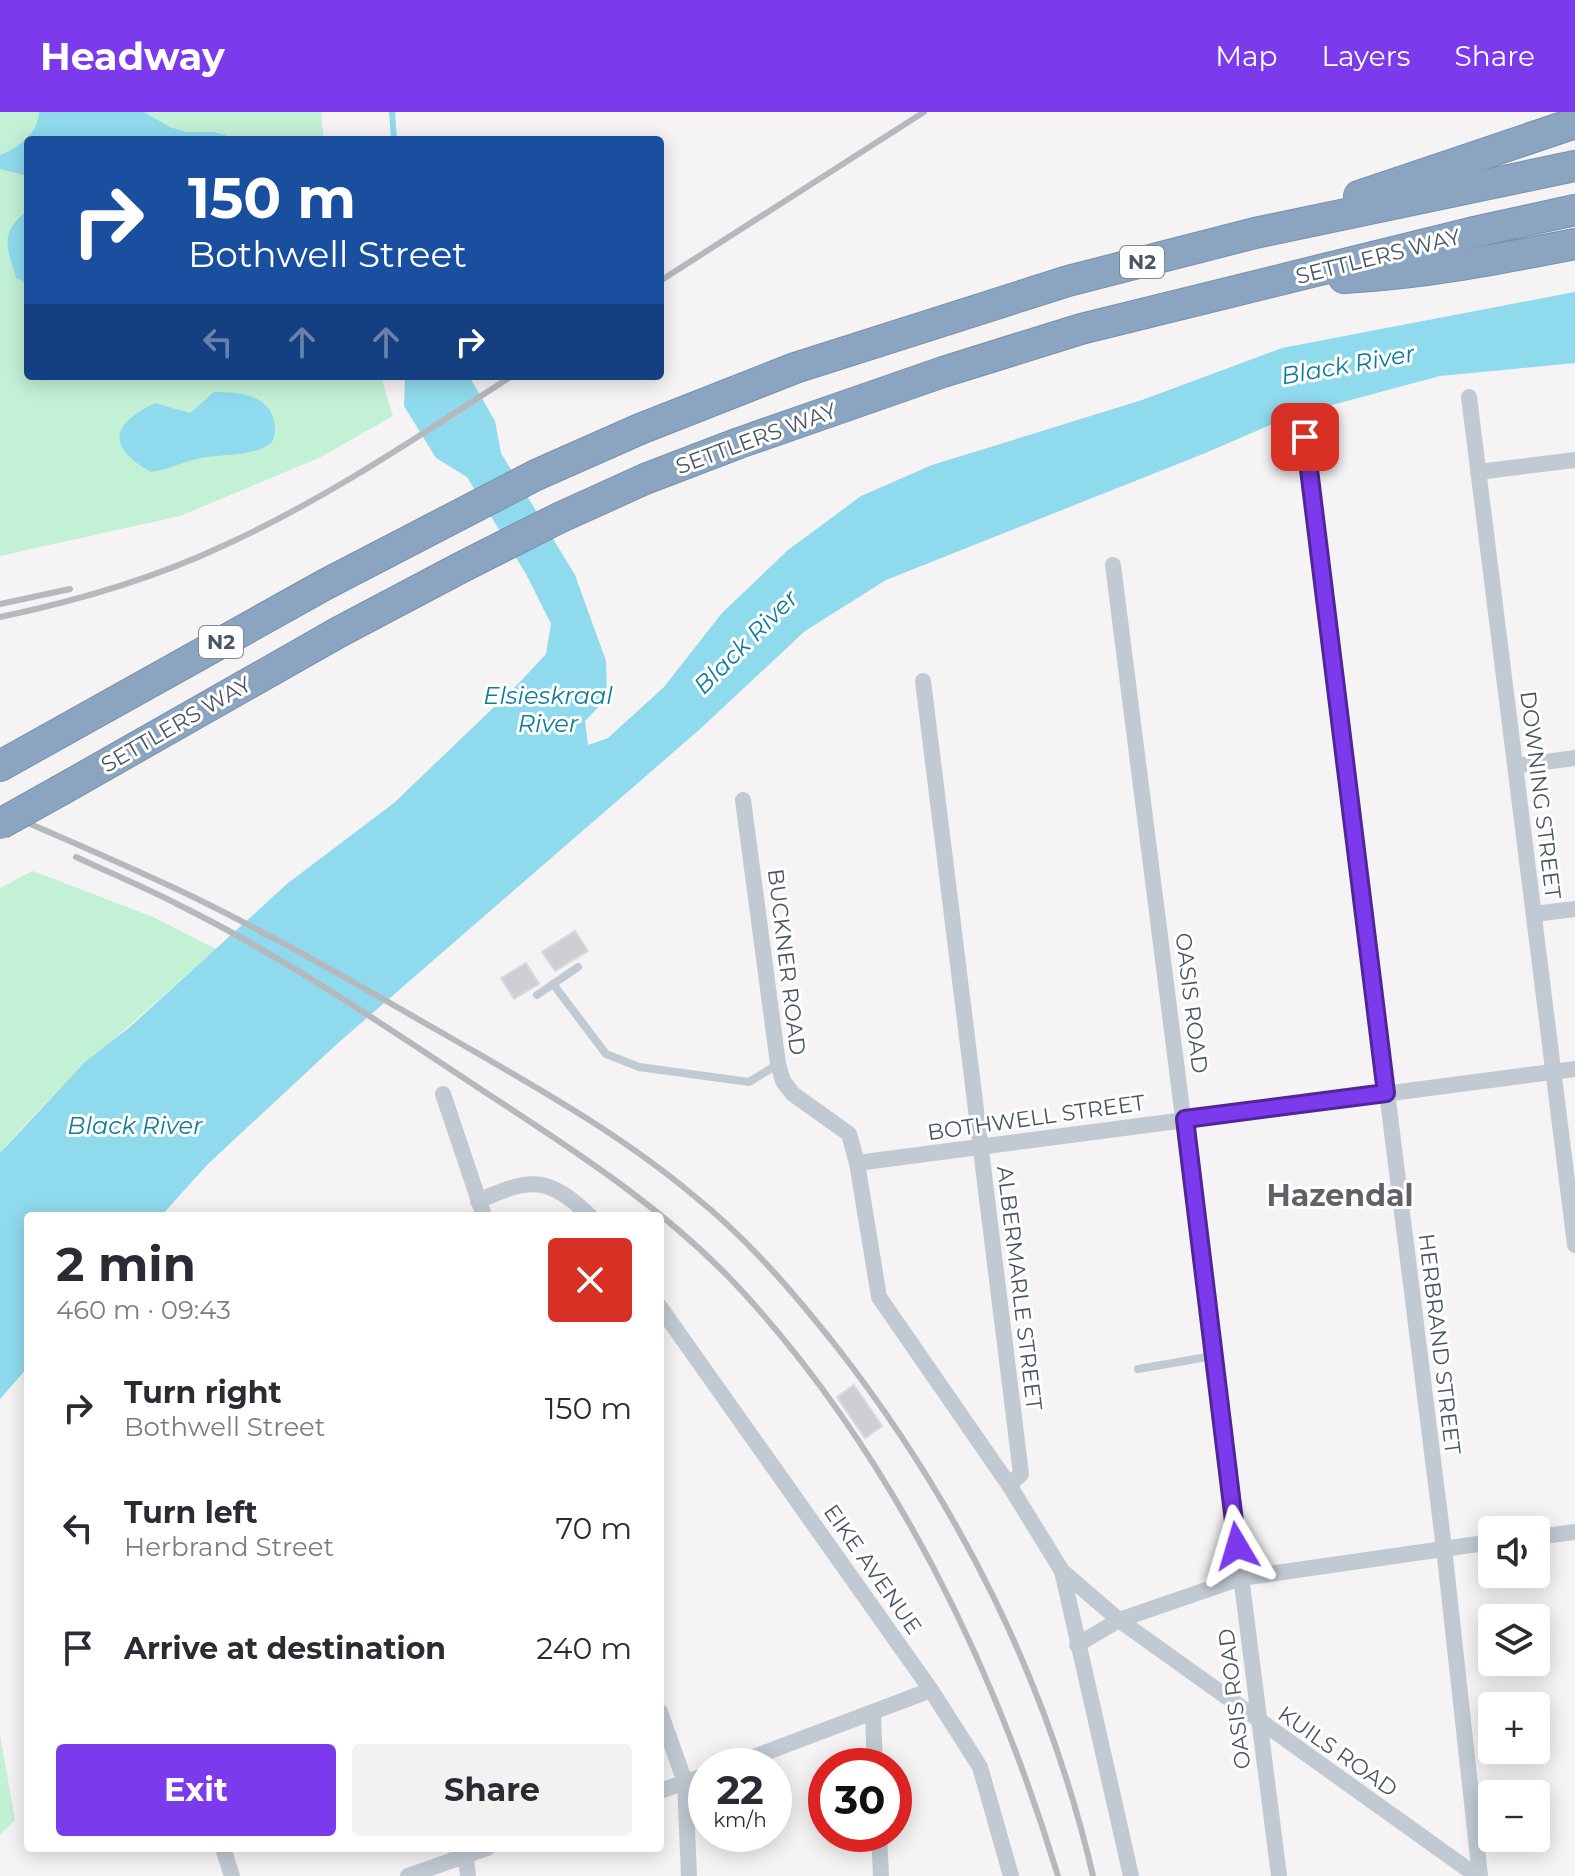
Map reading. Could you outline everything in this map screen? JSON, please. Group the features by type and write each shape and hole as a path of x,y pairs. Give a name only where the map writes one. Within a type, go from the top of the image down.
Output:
{"highway":[{"path":"1255,233 1575,123"},
{"path":"1507,148 1575,133"},
{"name":"SETTLERS WAY","path":"0,766 326,584 536,475 640,429 795,368 1040,290 1255,233 1575,166"},
{"name":"SETTLERS WAY","path":"0,824 339,632 559,518 645,479 943,372 1081,329 1575,210"},
{"path":"1277,281 1380,276 1482,263 1575,244"}],"street":[{"name":"DOWNING STREET","path":"1469,397 1574,1236"},
{"name":"HERBRAND STREET","path":"1305,437 1444,1548 1479,1876"},
{"path":"1478,472 1575,460"},
{"name":"OASIS ROAD","path":"1113,565 1279,1876"},
{"name":"ALBERMARLE STREET","path":"923,681 1021,1474 1009,1485"},
{"path":"1515,766 1575,758"},
{"name":"BUCKNER ROAD","path":"743,800 778,1064 783,1081 793,1094 849,1134 857,1163 879,1297 1009,1485"},
{"path":"1534,914 1575,909"},
{"name":"BOTHWELL STREET","path":"857,1163 1575,1069"},
{"path":"443,1094 481,1208 511,1186 532,1183 548,1185 562,1192 585,1212"},
{"name":"EIKE AVENUE","path":"664,1313 931,1690 980,1767 1011,1876"},
{"path":"1009,1485 1062,1571 1131,1876"},
{"path":"1550,1535 1575,1532"},
{"path":"1077,1645 1119,1620 1241,1578 1478,1544"},
{"name":"KUILS ROAD","path":"1062,1571 1119,1620 1479,1876"},
{"path":"780,1748 931,1690"},
{"path":"873,1714 874,1748"},
{"path":"664,1723 685,1782 689,1876"},
{"path":"664,1790 688,1781"},
{"path":"224,1852 232,1876"},
{"path":"408,1876 464,1852"},
{"path":"466,1852 468,1876"},
{"path":"880,1852 881,1876"}],"lane":[{"path":"537,995 578,967"},
{"path":"553,984 606,1054 639,1067 749,1082 778,1064"},
{"path":"1138,1369 1214,1356"}],"green space":[{"path":"0,112 321,112 324,136 24,136 24,380 382,380 393,416 319,458 180,516 0,556"},
{"path":"33,871 153,917 216,949 77,1072 0,1153 0,888"},
{"path":"0,1735 15,1820 0,1835"}],"water":[{"path":"39,112 144,112 186,132 213,132 227,136 28,136"},
{"path":"24,141 24,175 0,169 0,155"},
{"path":"24,214 24,282 16,278 8,248 9,233"},
{"name":"Black River","path":"1575,292 1575,363 1440,376 1291,416 886,580 805,631 699,730 338,1043 208,1164 165,1212 24,1212 24,1372 0,1399 0,1153 85,1062 131,1026 288,883 394,803 546,654 551,624 526,574 467,477 436,458 404,406 405,380 471,380 495,421 501,453 575,575 606,661 607,698 585,721 588,745 608,738 664,687 722,613 788,550 861,496 932,465 1142,400 1282,348"},
{"path":"214,392 244,394 261,401 273,416 274,436 270,443 248,453 202,458 151,472 126,454 120,436 129,419 140,411 155,403 190,413"}],"building":[{"path":"575,931 588,951 555,971 542,952"},
{"path":"526,963 539,984 514,999 501,978"},
{"path":"854,1385 882,1426 865,1438 837,1397"}],"waterway":[{"name":"Elsieskraal River","path":"392,112 394,136"}],"railway":[{"path":"664,278 924,112"},
{"path":"0,617 114,588 225,545 336,487 506,380"},
{"path":"0,604 70,589"},
{"path":"0,811 217,909 545,1092 665,1172 751,1247 836,1346 880,1406 959,1531 1024,1664 1051,1733 1093,1876"},
{"path":"76,857 218,925 298,971 557,1140 656,1212"},
{"path":"664,1218 741,1290 795,1354 845,1421 891,1492 932,1565 1003,1718 1058,1876"}],"district":[{"name":"Hazendal","path":"1340,1196"}],"route":[{"path":"1237,1546 1185,1119 1386,1093 1305,437"}]}
